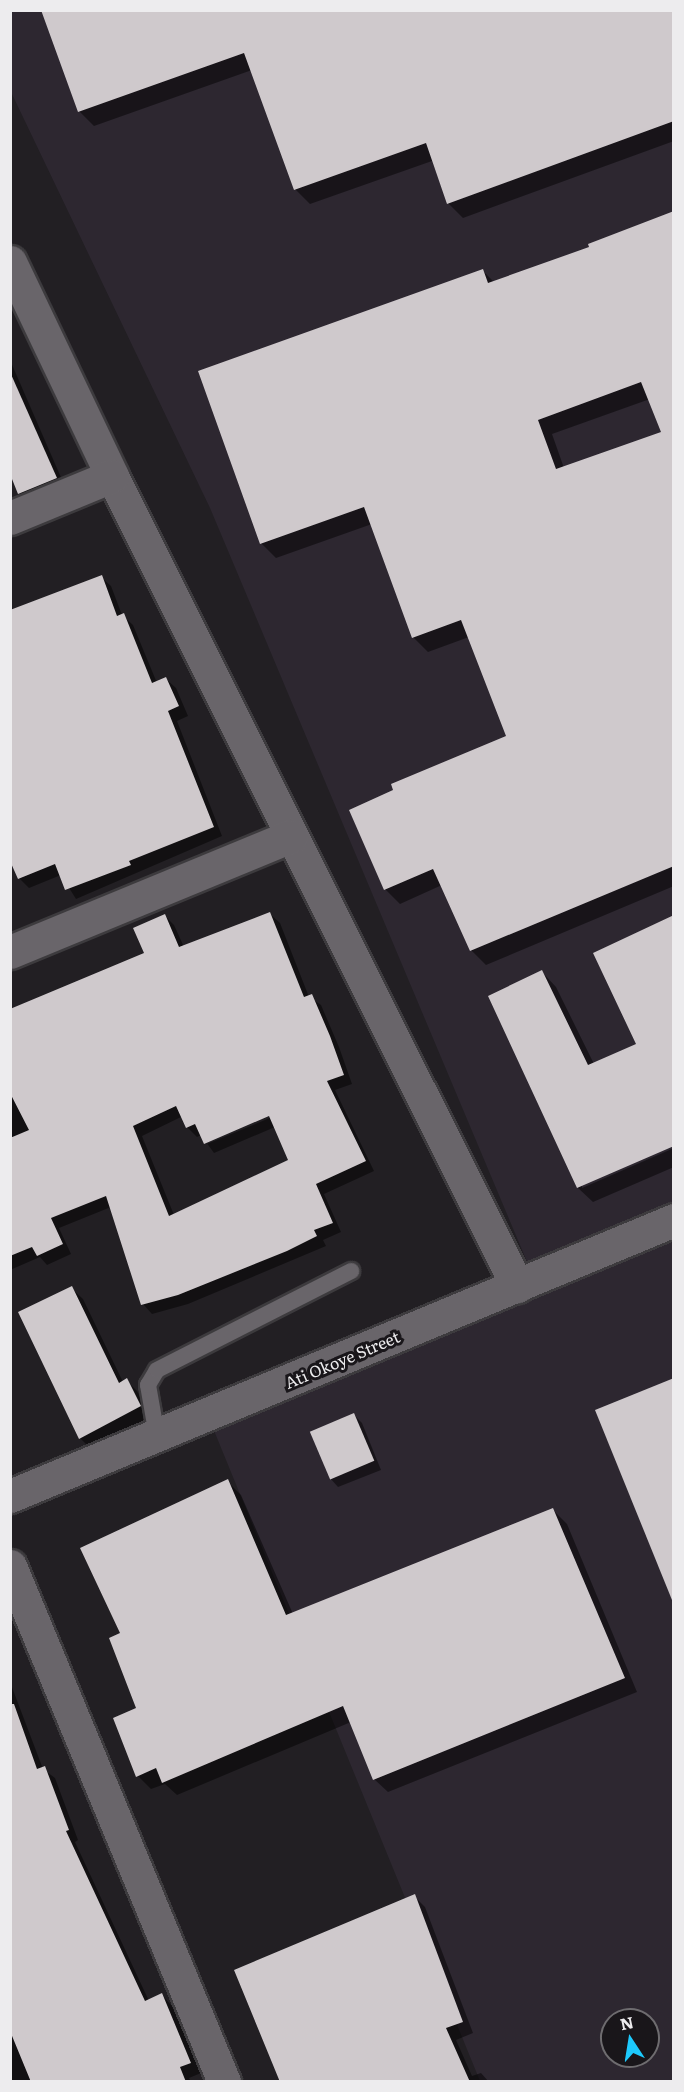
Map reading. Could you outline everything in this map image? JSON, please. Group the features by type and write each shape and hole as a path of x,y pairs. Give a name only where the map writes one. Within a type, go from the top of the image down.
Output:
{"street":[{"path":"10,262 112,476 517,1286"},
{"path":"10,518 112,476"},
{"path":"10,952 291,836"},
{"name":"Ati Okoye Street","path":"10,1496 674,1220"},
{"path":"10,1566 224,2082"}],"lane":[{"path":"157,1436 148,1385 157,1370 351,1271"}],"shaded area":[{"path":"11,11 673,11 673,2081 480,2081 206,1411 533,1276 210,508 11,92"}],"building":[{"path":"41,10 674,10 674,121 447,204 426,143 294,190 244,53 78,112"},
{"path":"674,211 674,866 470,951 433,869 384,890 349,810 393,790 391,784 506,736 461,620 412,638 364,507 260,544 198,371 483,269 488,283 589,247 588,244","holes":["641,382 661,432 556,469 538,420"]},
{"path":"10,372 57,478 18,494 10,474"},
{"path":"102,575 117,616 124,613 152,683 166,677 179,706 168,711 214,827 129,861 131,865 65,890 55,864 18,879 10,861 10,610"},
{"path":"270,912 304,997 312,994 330,1036 344,1075 327,1081 366,1161 316,1184 333,1223 314,1230 317,1236 287,1251 178,1295 141,1305 106,1196 51,1218 63,1244 37,1256 32,1247 10,1256 10,1138 29,1130 10,1093 10,1009 144,953 133,928 165,914 179,947","holes":["176,1106 186,1128 195,1124 204,1144 269,1116 288,1160 169,1216 133,1126"]},
{"path":"674,915 674,1146 577,1188 488,996 542,970 588,1065 636,1044 593,953"},
{"path":"72,1286 119,1383 127,1378 141,1406 79,1439 18,1312"},
{"path":"674,1378 674,1600 672,1600 595,1410"},
{"path":"354,1413 374,1461 330,1480 310,1432"},
{"path":"228,1479 286,1615 553,1508 625,1678 373,1780 343,1706 162,1783 156,1768 136,1777 113,1718 136,1708 109,1638 120,1633 80,1548"},
{"path":"10,1704 14,1704 37,1769 45,1766 69,1830 66,1831 145,2001 162,1993 191,2063 180,2067 186,2082 31,2082 10,2031"},
{"path":"415,1894 463,2022 446,2028 470,2082 280,2082 234,1970"}]}
